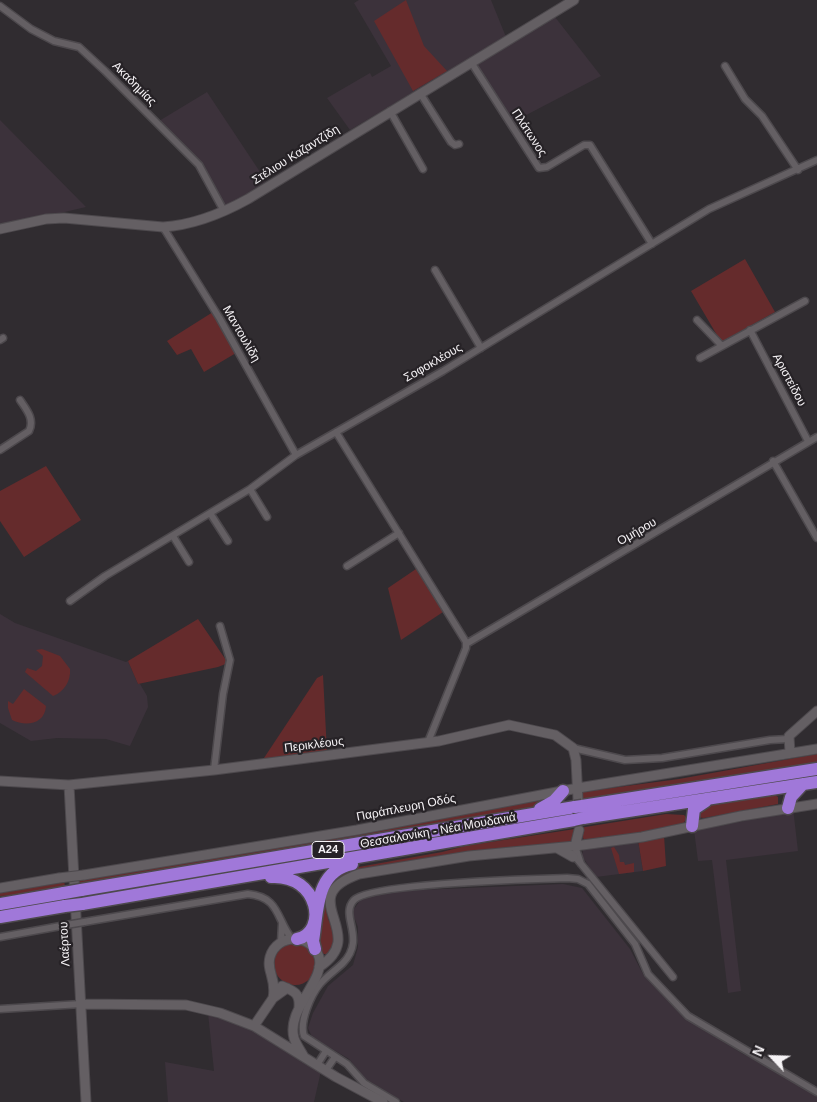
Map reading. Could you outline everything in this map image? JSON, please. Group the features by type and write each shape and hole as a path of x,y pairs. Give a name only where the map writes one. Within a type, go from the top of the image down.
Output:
{"highway":[{"name":"Θεσσαλονίκη - Νέα Μουδανιά","path":"0,917 483,835 579,814 817,769"},
{"name":"Θεσσαλονίκη - Νέα Μουδανιά","path":"0,904 398,838 506,818 579,814 670,804 817,782"},
{"path":"788,808 791,796 803,784"},
{"path":"769,790 783,798 788,808"},
{"path":"506,818 546,807 563,791"},
{"path":"692,826 694,808 702,802 722,796"},
{"path":"670,804 686,814 692,826"},
{"path":"317,952 313,941 320,892 333,872 347,865 443,848 483,835"},
{"path":"135,895 261,877 289,877 306,888 314,906 314,920 311,931 304,937 294,938"}],"street":[{"name":"Στέλιου Καζαντζίδη","path":"0,229 46,219 64,218 163,227 192,223 224,211 574,0"},
{"name":"Ακαδημίας","path":"0,6 46,37 79,47 199,165 224,211"},
{"name":"Πλάτωνος","path":"471,62 539,168 547,167 584,145 590,145 652,244"},
{"path":"725,66 745,99 762,116 798,170"},
{"path":"420,92 450,142 455,145 459,144"},
{"path":"390,111 423,169"},
{"name":"Σοφοκλέους","path":"70,601 85,588 250,489 296,455 481,348 716,205 817,160"},
{"name":"Μαντουλίδη","path":"163,227 220,319 296,455"},
{"path":"435,270 481,348"},
{"path":"700,358 806,301"},
{"path":"697,320 722,346"},
{"name":"Αριστείδου","path":"750,330 808,441"},
{"path":"0,450 29,431 32,426 29,413 20,400"},
{"path":"336,432 466,644 428,742"},
{"name":"Ομήρου","path":"466,644 653,535 773,461 817,437"},
{"path":"773,461 817,538"},
{"path":"250,489 267,517"},
{"path":"210,513 228,541"},
{"path":"347,566 399,533"},
{"path":"173,536 189,562"},
{"path":"214,770 223,694 230,660 220,626"},
{"path":"573,857 579,814 576,760 573,748 625,760 662,758 770,740 788,739 817,712"},
{"name":"Περικλέους","path":"0,781 69,785 214,770 439,741 509,725 555,736 573,748"},
{"path":"433,730 439,741"},
{"path":"788,739 790,753"},
{"name":"Παράπλευρη Οδός","path":"0,888 357,830 578,788 817,749"},
{"name":"Λαέρτου","path":"69,785 86,1102"},
{"path":"302,1053 293,1033 299,1008 319,967 334,955 340,937 331,915 330,905 333,893 344,880 359,874 455,858 642,837 692,826 817,804"},
{"path":"575,846 583,867"},
{"path":"552,847 565,851 583,867 673,977"},
{"path":"396,1102 364,1083 347,1064 304,1036 302,1030 319,986 345,960 352,949 354,932 348,909 356,898 399,888 574,878 588,884 635,944 648,974 688,1016 817,1092"},
{"path":"0,936 248,894 261,897 270,902 278,911 282,922 294,938 310,944 325,957 334,955"},
{"path":"281,942 282,922"},
{"path":"274,998 274,979 270,968 270,956 281,942 294,938"},
{"path":"317,952 319,967"},
{"path":"274,979 298,995 299,1008"},
{"path":"254,1026 274,998 288,988 299,989 312,982"},
{"path":"0,1009 80,1004 186,1005 220,1013 254,1026 383,1102"},
{"path":"319,1063 326,1051"},
{"path":"328,1068 335,1056"}],"shaded area":[{"path":"359,0 491,0 506,37 350,130 327,98 370,73 372,77 391,66 354,3"},
{"path":"406,0 424,46 447,71 413,91 374,21"},
{"path":"555,17 601,76 511,123 475,65"},
{"path":"207,92 266,181 226,207 201,162 159,121"},
{"path":"0,120 86,207 0,227"},
{"path":"745,259 775,312 721,342 691,291"},
{"path":"213,312 236,353 204,372 191,349 177,355 167,341"},
{"path":"46,466 81,520 24,557 0,521 0,491"},
{"path":"416,569 443,612 401,640 388,588"},
{"path":"0,614 15,623 126,662 128,661 138,684 140,684 147,696 148,707 130,746 106,739 57,738 31,741 0,723"},
{"path":"198,619 228,663 218,667 138,684 128,661"},
{"path":"42,649 60,656 70,669 66,686 53,696 25,672 27,668 36,671 42,666 43,656 36,650"},
{"path":"323,675 327,752 262,761 317,678"},
{"path":"24,689 46,706 42,717 34,722 23,723 12,720 8,708 8,701 13,704"},
{"path":"817,754 817,763 581,802 581,792 679,779"},
{"path":"772,793 778,797 778,804 704,818 696,817 703,805"},
{"path":"558,794 543,806 79,884 79,877"},
{"path":"793,808 798,851 726,860 741,991 728,993 712,860 698,861 694,830 740,822"},
{"path":"666,814 684,815 687,818 682,825 587,842 584,840 579,828"},
{"path":"575,829 573,840 569,842 356,872 341,879 327,907 328,919 338,938 329,955 320,953 316,937 322,899 337,875 353,868 465,846"},
{"path":"664,835 666,866 643,871 638,840"},
{"path":"638,840 643,871 596,877 582,856 583,850 587,847"},
{"path":"614,847 619,855 620,862 624,862 625,865 634,863 634,872 619,874 611,848"},
{"path":"64,880 65,887 24,895 0,896 0,890"},
{"path":"563,884 582,888 630,949 644,976 686,1019 743,1054 817,1091 817,1102 404,1102 364,1078 349,1059 312,1037 308,1028 313,1013 328,986 353,965 358,947 358,927 352,912 361,899 394,891"},
{"path":"291,943 299,943 310,949 316,964 310,979 299,985 291,985 280,979 274,968 274,960 280,949"},
{"path":"208,1013 247,1026 321,1071 314,1102 168,1102 165,1062 214,1071"}]}
